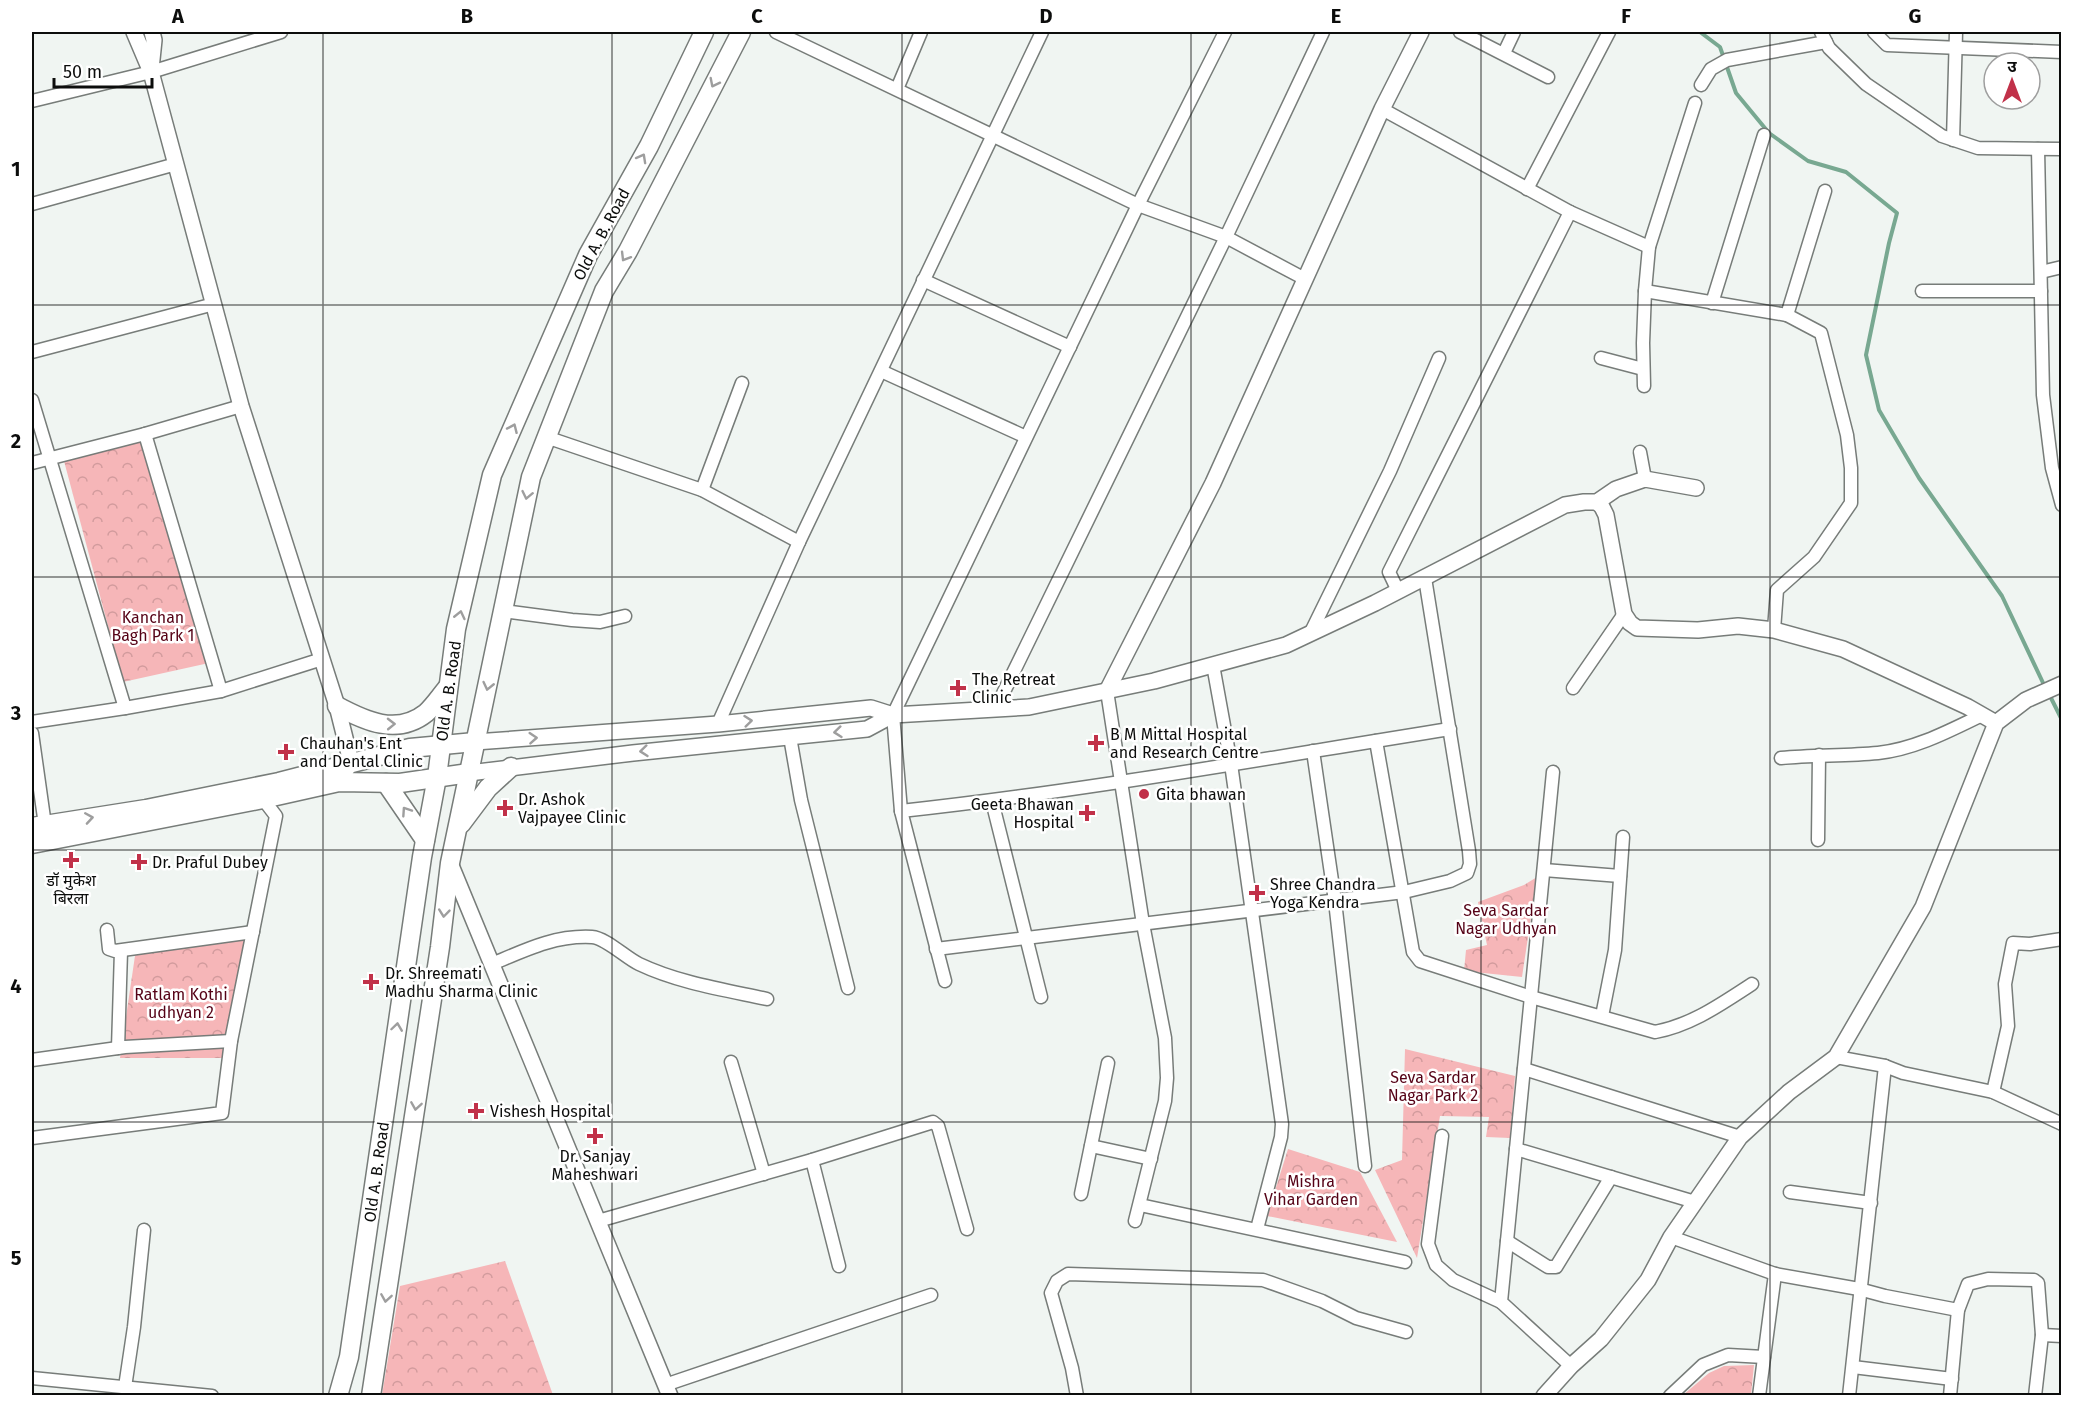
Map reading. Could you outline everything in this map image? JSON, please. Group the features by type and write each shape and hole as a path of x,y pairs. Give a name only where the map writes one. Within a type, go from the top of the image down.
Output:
{"main road":[{"name":"Old A. B. Road","path":"338,1395 349,1357 425,840 437,777 456,629 492,475 588,255 649,146 704,32"},
{"name":"Old A. B. Road","path":"371,1395 440,947 450,863 531,477 604,291 628,251 741,32"},
{"path":"337,706 358,718 376,724 403,724 428,712 448,686"},
{"path":"38,826 146,809 279,782 410,748 475,742"},
{"path":"457,829 488,788 511,767"},
{"path":"32,844 339,782 400,783 469,773"},
{"path":"386,783 425,840"}],"street":[{"path":"134,32 151,72 242,406 337,706 351,762 339,782"},
{"path":"151,72 154,40 152,32"},
{"path":"32,101 151,72 281,32"},
{"path":"776,32 1138,205 1226,237 1305,279"},
{"path":"897,89 921,32"},
{"path":"718,724 799,542 1041,32"},
{"path":"945,981 901,811 893,715 1138,205 1225,32"},
{"path":"995,710 1226,237 1323,32"},
{"path":"1135,1221 1165,1101 1167,1078 1165,1038 1143,924 1107,691 1213,483 1382,109 1421,32"},
{"path":"1460,32 1548,77"},
{"path":"1504,53 1514,32"},
{"path":"1527,189 1610,32"},
{"path":"1874,32 1887,45 2061,52"},
{"path":"1953,140 1956,32"},
{"path":"1701,85 1711,69 1722,63 1824,37 1829,48 1866,84 1942,136 1978,148 2061,149"},
{"path":"1644,386 1645,291 1649,247 1695,103"},
{"path":"1382,109 1569,212 1649,247"},
{"path":"1712,303 1764,135"},
{"path":"2038,149 2043,395 2052,468 2061,505"},
{"path":"32,204 176,164"},
{"path":"1787,315 1825,191"},
{"path":"1398,591 1389,572 1569,212"},
{"path":"2041,272 2061,267"},
{"path":"923,280 1070,347"},
{"path":"1645,291 1787,315 1821,333 1847,435 1851,468 1851,503 1814,556 1777,590 1774,630"},
{"path":"1922,291 2041,291"},
{"path":"32,352 214,304"},
{"path":"1310,634 1390,471 1439,358"},
{"path":"1600,358 1643,369"},
{"path":"881,371 1026,437"},
{"path":"702,490 742,383"},
{"path":"32,400 125,708"},
{"path":"32,463 242,406"},
{"path":"145,434 221,691"},
{"path":"546,437 702,490 799,542"},
{"path":"1640,452 1645,479"},
{"path":"475,742 718,724 870,708 893,715 995,710 1029,707 1107,691 1286,645 1425,578 1565,506 1597,502 1617,489 1645,479 1696,488"},
{"path":"1597,502 1606,515 1613,566 1624,614 1637,628 1698,630 1738,626 1774,630 1843,649 1968,706 1989,719"},
{"path":"936,949 1404,892 1450,881 1467,873 1470,864 1425,578"},
{"path":"503,611 600,622 625,616"},
{"path":"1573,688 1624,614"},
{"path":"32,722 221,691 322,659"},
{"path":"1213,665 1231,764 1282,1124 1281,1137 1257,1229"},
{"path":"1781,758 1819,754 1879,753 1927,742 1989,719 2061,684"},
{"path":"469,773 633,753 867,729 893,715"},
{"path":"1544,1395 1601,1339 1648,1280 1671,1237 1740,1137 1789,1092 1836,1057 1923,907 1989,719"},
{"path":"901,811 993,801 1122,782 1450,729"},
{"path":"32,733 38,826"},
{"path":"790,737 801,800 848,988"},
{"path":"1376,741 1413,952 1420,961 1531,997 1655,1032 1672,1029 1694,1020 1752,984"},
{"path":"1313,751 1335,901 1365,1166"},
{"path":"1818,840 1819,754"},
{"path":"1501,1302 1553,772"},
{"path":"32,1138 222,1113 231,1041 276,816 263,799 279,782"},
{"path":"993,801 1041,997"},
{"path":"1602,1016 1615,950 1623,837"},
{"path":"450,863 668,1390 931,1295"},
{"path":"1544,870 1620,876"},
{"path":"107,930 109,949 121,951 253,932"},
{"path":"492,964 542,943 567,937 596,937 640,964 696,984 768,999"},
{"path":"1993,1092 2008,1026 2005,984 2013,943 2030,944 2061,939"},
{"path":"118,1048 121,951"},
{"path":"32,1060 118,1048 231,1041"},
{"path":"1836,1057 1885,1066 1903,1073 1993,1092 2061,1124"},
{"path":"731,1062 764,1174"},
{"path":"1081,1194 1108,1063"},
{"path":"1849,1395 1885,1066"},
{"path":"1524,1069 1740,1137"},
{"path":"598,1221 935,1122 967,1229"},
{"path":"1442,1136 1428,1244 1436,1265 1453,1280 1501,1302 1571,1366"},
{"path":"1091,1146 1150,1160"},
{"path":"1516,1149 1695,1202"},
{"path":"812,1160 839,1266"},
{"path":"1507,1241 1548,1267 1556,1268 1611,1177"},
{"path":"1790,1192 1871,1203"},
{"path":"1140,1205 1405,1262"},
{"path":"125,1387 144,1230"},
{"path":"1671,1237 1774,1274 1859,1289 1958,1311"},
{"path":"1077,1395 1072,1368 1051,1293 1057,1281 1068,1274 1263,1280 1322,1301 1356,1318 1406,1332"},
{"path":"1759,1395 1774,1274"},
{"path":"1950,1395 1958,1311 1968,1284 1988,1279 2034,1280 2038,1283 2042,1335 2035,1395"},
{"path":"2042,1335 2061,1336"},
{"path":"1670,1395 1703,1365 1728,1356 1764,1357"},
{"path":"1853,1367 1952,1379"},
{"path":"32,1378 212,1395"}],"green space":[{"name":"Kanchan Bagh Park 1","path":"141,439 209,663 123,682 64,461"},
{"name":"Seva Sardar Nagar Udhyan","path":"1537,877 1522,977 1464,971 1466,950 1487,945 1478,902 1524,885"},
{"name":"Ratlam Kothi udhyan 2","path":"245,937 226,1058 120,1058 136,949"},
{"name":"Seva Sardar Nagar Park 2","path":"1405,1049 1515,1076 1510,1138 1486,1137 1489,1117 1440,1116 1417,1258 1375,1170 1402,1160"},
{"name":"Mishra Vihar Garden","path":"1288,1149 1360,1172 1397,1242 1267,1216"},
{"path":"505,1261 553,1395 382,1395 400,1286"},
{"path":"1754,1365 1751,1395 1683,1395 1709,1373 1724,1366"}],"waterway":[{"path":"1700,32 1720,47 1736,93 1769,133 1808,161 1846,172 1897,213 1866,355 1879,410 1919,478 2002,596 2045,687"},
{"path":"2049,694 2062,720"}],"place":[{"name":"The Retreat Clinic","path":"958,688"},
{"name":"B M Mittal Hospital and Research Centre","path":"1096,743"},
{"name":"Chauhan's Ent and Dental Clinic","path":"286,752"},
{"name":"Gita bhawan","path":"1144,794"},
{"name":"Dr. Ashok Vajpayee Clinic","path":"505,808"},
{"name":"Geeta Bhawan Hospital","path":"1087,813"},
{"name":"डॉ मुकेश बिरला","path":"71,860"},
{"name":"Dr. Praful Dubey","path":"139,862"},
{"name":"Shree Chandra Yoga Kendra","path":"1257,893"},
{"name":"Dr. Shreemati Madhu Sharma Clinic","path":"371,982"},
{"name":"Vishesh Hospital","path":"476,1111"},
{"name":"Dr. Sanjay Maheshwari","path":"595,1136"}]}
